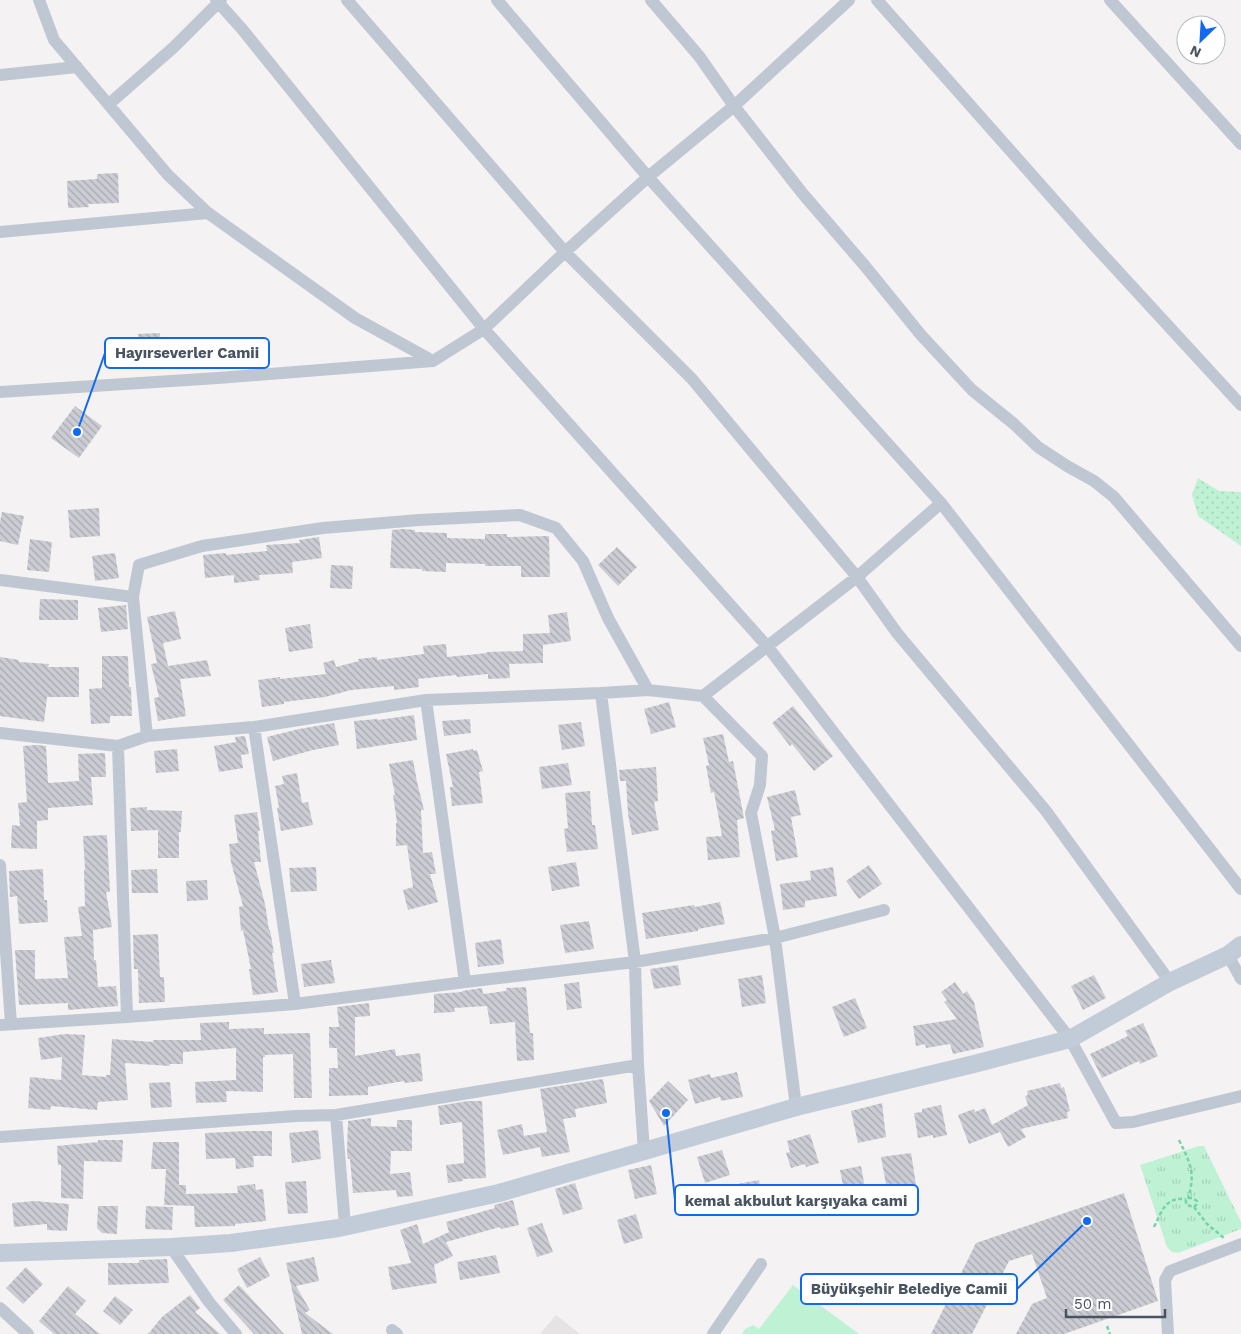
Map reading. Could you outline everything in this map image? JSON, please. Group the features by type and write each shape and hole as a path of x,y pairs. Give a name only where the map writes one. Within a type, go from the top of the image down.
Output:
{"street":[{"path":"39,0 54,40 168,175 208,213 355,318 433,361"},
{"path":"347,0 565,252 692,379 857,577 897,633 1046,810 1170,982"},
{"path":"497,0 648,177 941,503 1241,890"},
{"path":"651,0 699,56 734,106 803,194 922,335 972,390 1014,424 1038,447 1094,481 1114,498 1241,646"},
{"path":"0,392 218,378 433,361 484,329 648,177 734,106 849,0"},
{"path":"877,0 1093,244 1241,405"},
{"path":"1110,0 1241,144"},
{"path":"109,104 174,47 218,1 484,329 767,646 1070,1039 1116,1123 1133,1122 1241,1096"},
{"path":"0,75 78,67"},
{"path":"0,232 208,213"},
{"path":"703,696 857,577 941,503"},
{"path":"147,736 133,597 139,565 202,546 324,528 418,520 520,516 556,528 583,561 608,618 648,690"},
{"path":"0,580 133,597"},
{"path":"0,733 118,746 147,736 254,727 426,700 648,690 703,696 762,756 760,785 751,813 775,938 796,1108"},
{"path":"601,693 635,962 638,1065 644,1151"},
{"path":"426,700 465,982"},
{"path":"254,727 295,1004"},
{"path":"118,746 127,1017"},
{"path":"0,865 5,1024 295,1004 635,962 775,938 884,910"},
{"path":"0,1253 231,1243 345,1226 499,1193 796,1108 1070,1039 1170,982 1235,950 1241,979"},
{"path":"0,1137 336,1115 638,1065"},
{"path":"336,1115 345,1226"},
{"path":"1168,1334 1165,1280 1170,1271 1237,1245"},
{"path":"171,1247 209,1302 236,1334"},
{"path":"713,1334 761,1264"},
{"path":"0,1308 28,1334"}],"path":[{"path":"1180,1140 1190,1163 1192,1176 1186,1204 1194,1207 1207,1224 1237,1245"},
{"path":"1154,1227 1162,1210 1169,1202 1192,1198 1197,1201 1194,1207"},
{"path":"1107,1326 1110,1334"}],"shaded area":[{"path":"556,1315 580,1334 540,1334"}],"green space":[{"path":"1198,478 1219,491 1241,492 1241,546 1198,516 1192,495"},
{"path":"1204,1146 1241,1222 1241,1229 1178,1253 1172,1252 1167,1247 1140,1165"},
{"path":"793,1285 859,1334 742,1334 745,1329 753,1325 759,1329"}],"building":[{"path":"118,173 119,203 88,204 89,207 68,208 67,181 97,179 97,174"},
{"path":"160,333 161,365 139,366 138,334"},
{"path":"75,406 102,426 79,458 51,438"},
{"path":"99,508 100,536 70,538 68,510"},
{"path":"2,512 24,516 18,545 0,541"},
{"path":"392,530 415,530 415,532 447,533 447,538 485,539 485,534 507,534 507,537 549,536 550,577 521,577 521,566 446,563 446,572 390,568"},
{"path":"319,537 322,558 292,562 293,573 259,575 260,580 234,583 234,575 205,578 203,555 267,551 266,545 300,543 299,540"},
{"path":"30,539 52,542 49,572 27,570"},
{"path":"617,547 637,567 618,586 598,565"},
{"path":"115,553 119,578 95,581 92,556"},
{"path":"331,565 353,566 352,589 330,588"},
{"path":"40,599 78,600 78,620 39,620"},
{"path":"126,605 128,629 101,632 98,608"},
{"path":"175,611 181,639 163,643 168,666 207,660 211,676 180,679 186,716 158,721 154,698 159,697 151,664 157,663 147,617"},
{"path":"567,612 571,641 543,645 543,663 509,664 510,678 488,679 488,674 418,679 419,687 394,690 394,686 351,690 325,697 262,707 258,680 326,674 323,663 334,660 336,667 359,661 358,659 377,657 377,660 424,654 423,646 446,644 447,657 487,652 523,651 523,634 550,633 548,615"},
{"path":"310,624 313,648 289,652 285,628"},
{"path":"102,656 128,656 132,716 110,716 110,723 91,724 89,689 102,688"},
{"path":"0,657 19,660 19,662 49,664 48,667 79,667 79,697 47,697 44,722 0,716"},
{"path":"669,702 676,727 651,734 644,709"},
{"path":"793,706 833,756 814,771 792,744 790,746 772,723"},
{"path":"414,715 417,740 357,749 354,721"},
{"path":"470,719 471,733 444,736 442,721"},
{"path":"581,722 585,746 562,750 558,725"},
{"path":"334,723 339,745 273,761 267,737"},
{"path":"723,734 729,762 733,761 744,818 737,820 740,857 708,860 706,837 722,836 714,792 711,793 706,766 709,765 703,738"},
{"path":"245,736 249,754 241,755 243,768 219,772 214,746 236,742 235,737"},
{"path":"23,746 46,746 48,783 79,781 78,754 105,753 106,777 91,777 93,805 48,808 48,820 37,821 37,849 11,848 12,825 20,826 18,803 27,802"},
{"path":"177,749 179,771 156,773 154,751"},
{"path":"473,749 473,751 477,750 483,771 479,772 483,803 452,806 450,787 453,787 446,754"},
{"path":"413,760 424,810 421,810 423,853 432,852 436,874 430,874 438,902 408,910 403,890 413,887 407,845 396,846 397,823 393,795 395,795 389,764"},
{"path":"568,763 572,785 542,789 539,767"},
{"path":"656,767 658,801 654,802 659,830 632,835 628,814 626,781 620,781 619,770"},
{"path":"297,773 302,803 308,802 313,825 281,831 275,786 284,784 282,776"},
{"path":"795,790 801,815 791,817 798,857 776,861 771,831 775,830 767,797"},
{"path":"590,791 592,825 595,825 598,849 567,852 564,829 568,828 565,793"},
{"path":"147,807 147,810 182,811 181,832 179,832 179,858 158,858 158,830 131,831 130,808"},
{"path":"257,812 261,862 254,862 270,930 278,992 253,995 249,969 251,969 243,930 241,931 239,907 243,906 231,862 229,844 238,843 234,815"},
{"path":"107,835 110,892 106,892 112,927 93,930 94,960 96,960 98,987 116,986 118,1006 68,1010 68,1003 19,1005 15,950 35,950 35,979 68,978 64,937 82,936 78,907 85,906 83,836"},
{"path":"576,862 580,886 552,891 548,867"},
{"path":"869,865 882,884 859,899 846,881"},
{"path":"316,867 317,891 291,892 289,868"},
{"path":"833,867 837,896 805,901 805,907 783,910 780,884 811,880 810,871"},
{"path":"43,869 44,900 47,900 48,922 19,924 17,896 10,897 9,871"},
{"path":"157,869 158,893 132,893 131,870"},
{"path":"207,880 208,900 187,901 186,881"},
{"path":"720,902 725,924 698,929 698,931 646,939 642,913"},
{"path":"589,921 594,949 565,953 560,925"},
{"path":"158,934 160,977 164,977 165,1002 139,1003 138,969 134,969 133,935"},
{"path":"501,939 504,964 478,967 475,943"},
{"path":"331,960 335,983 304,987 301,964"},
{"path":"678,965 681,985 654,989 650,969"},
{"path":"762,975 766,1003 742,1007 738,979"},
{"path":"1094,975 1106,998 1083,1010 1071,986"},
{"path":"579,982 582,1008 567,1010 564,984"},
{"path":"955,982 963,994 967,991 974,1002 984,1047 953,1054 950,1044 926,1048 925,1044 916,1046 913,1026 957,1019 944,1002 947,1000 941,992"},
{"path":"526,987 530,1033 533,1033 534,1060 517,1061 515,1022 490,1024 487,1006 454,1008 455,1012 434,1013 434,994 482,988 483,994 506,991 506,988"},
{"path":"855,998 867,1028 844,1037 832,1007"},
{"path":"369,1003 370,1016 355,1017 355,1056 395,1049 396,1056 420,1053 423,1081 404,1083 404,1081 368,1087 368,1095 329,1096 329,1068 338,1068 337,1048 329,1048 329,1027 339,1027 337,1007"},
{"path":"229,1022 229,1029 264,1028 264,1034 310,1033 312,1098 294,1098 293,1054 265,1055 263,1057 263,1092 226,1091 227,1102 196,1103 195,1082 236,1080 236,1048 183,1052 183,1064 169,1064 170,1066 125,1063 128,1100 98,1102 97,1110 51,1106 50,1110 28,1108 30,1077 61,1080 62,1057 41,1060 38,1038 65,1034 85,1035 82,1075 106,1077 106,1075 110,1075 112,1039 153,1042 153,1040 201,1040 200,1023"},
{"path":"1143,1023 1158,1056 1140,1064 1139,1061 1102,1078 1090,1054 1128,1036 1125,1031"},
{"path":"737,1072 743,1097 721,1101 720,1097 695,1104 688,1080 710,1074 711,1078"},
{"path":"603,1079 607,1103 575,1109 576,1117 563,1119 570,1152 542,1157 540,1147 503,1155 497,1130 522,1124 524,1136 547,1132 540,1089"},
{"path":"668,1081 688,1100 664,1126 649,1101"},
{"path":"170,1082 172,1107 151,1108 149,1083"},
{"path":"1060,1083 1061,1088 1064,1087 1070,1111 1067,1112 1068,1118 1021,1129 1026,1137 1008,1147 1000,1132 969,1144 958,1115 974,1109 975,1112 985,1108 992,1125 1028,1105 1025,1096 1028,1095 1027,1091"},
{"path":"468,1101 482,1101 486,1178 463,1179 463,1181 448,1183 446,1165 464,1163 462,1122 440,1125 438,1106"},
{"path":"882,1103 886,1137 858,1143 851,1111"},
{"path":"941,1105 947,1135 933,1138 933,1135 918,1138 914,1113 922,1112 922,1109"},
{"path":"371,1118 371,1126 397,1127 397,1120 412,1120 412,1151 391,1151 390,1174 410,1172 413,1196 397,1197 396,1190 353,1193 350,1159 348,1159 347,1153 348,1121"},
{"path":"318,1130 321,1159 292,1163 289,1133"},
{"path":"272,1131 272,1156 253,1156 254,1167 236,1169 235,1158 206,1159 205,1133"},
{"path":"810,1134 819,1163 806,1167 805,1164 791,1168 786,1153 790,1152 787,1141"},
{"path":"98,1140 123,1140 122,1162 84,1161 83,1199 61,1198 61,1165 58,1165 57,1146 98,1142"},
{"path":"153,1142 179,1142 179,1185 186,1185 186,1194 238,1193 237,1186 255,1184 256,1190 263,1189 266,1221 235,1224 235,1226 195,1227 194,1206 164,1205 166,1169 151,1169"},
{"path":"722,1150 730,1175 705,1183 697,1157"},
{"path":"911,1153 916,1185 887,1190 881,1157"},
{"path":"651,1165 657,1194 635,1199 628,1170"},
{"path":"861,1166 865,1188 844,1191 840,1170"},
{"path":"759,1180 764,1206 737,1211 732,1185"},
{"path":"306,1181 308,1213 288,1214 285,1182"},
{"path":"575,1183 583,1209 563,1215 555,1189"},
{"path":"1124,1193 1158,1301 1064,1334 1016,1334 1032,1304 1047,1298 1032,1254 1009,1261 972,1334 931,1334 976,1243"},
{"path":"513,1200 519,1225 501,1229 500,1227 446,1242 453,1256 434,1265 437,1283 392,1290 388,1267 411,1263 400,1230 417,1224 423,1244 449,1232 446,1222 495,1208 494,1205"},
{"path":"35,1201 69,1204 67,1231 47,1230 47,1224 14,1227 12,1203"},
{"path":"98,1206 118,1206 117,1234 102,1233 97,1228"},
{"path":"146,1206 173,1207 172,1230 145,1229"},
{"path":"636,1214 643,1238 624,1244 617,1220"},
{"path":"542,1223 553,1252 537,1257 527,1228"},
{"path":"496,1255 500,1273 460,1280 457,1262"},
{"path":"260,1257 270,1276 247,1288 237,1269"},
{"path":"314,1257 319,1281 296,1286 310,1310 305,1313 333,1334 302,1334 286,1263"},
{"path":"167,1259 169,1283 108,1285 108,1263 139,1263 139,1260"},
{"path":"26,1267 43,1284 23,1304 6,1288"},
{"path":"239,1285 284,1334 254,1334 223,1300"},
{"path":"68,1286 86,1301 75,1314 100,1334 54,1334 39,1321"},
{"path":"190,1295 200,1308 195,1312 220,1334 148,1334 162,1317"},
{"path":"115,1296 133,1310 120,1325 103,1311"}],"place":[{"name":"Hayırseverler Camii","path":"77,432"},
{"name":"kemal akbulut karşıyaka cami","path":"666,1113"},
{"name":"Büyükşehir Belediye Camii","path":"1087,1221"}]}
